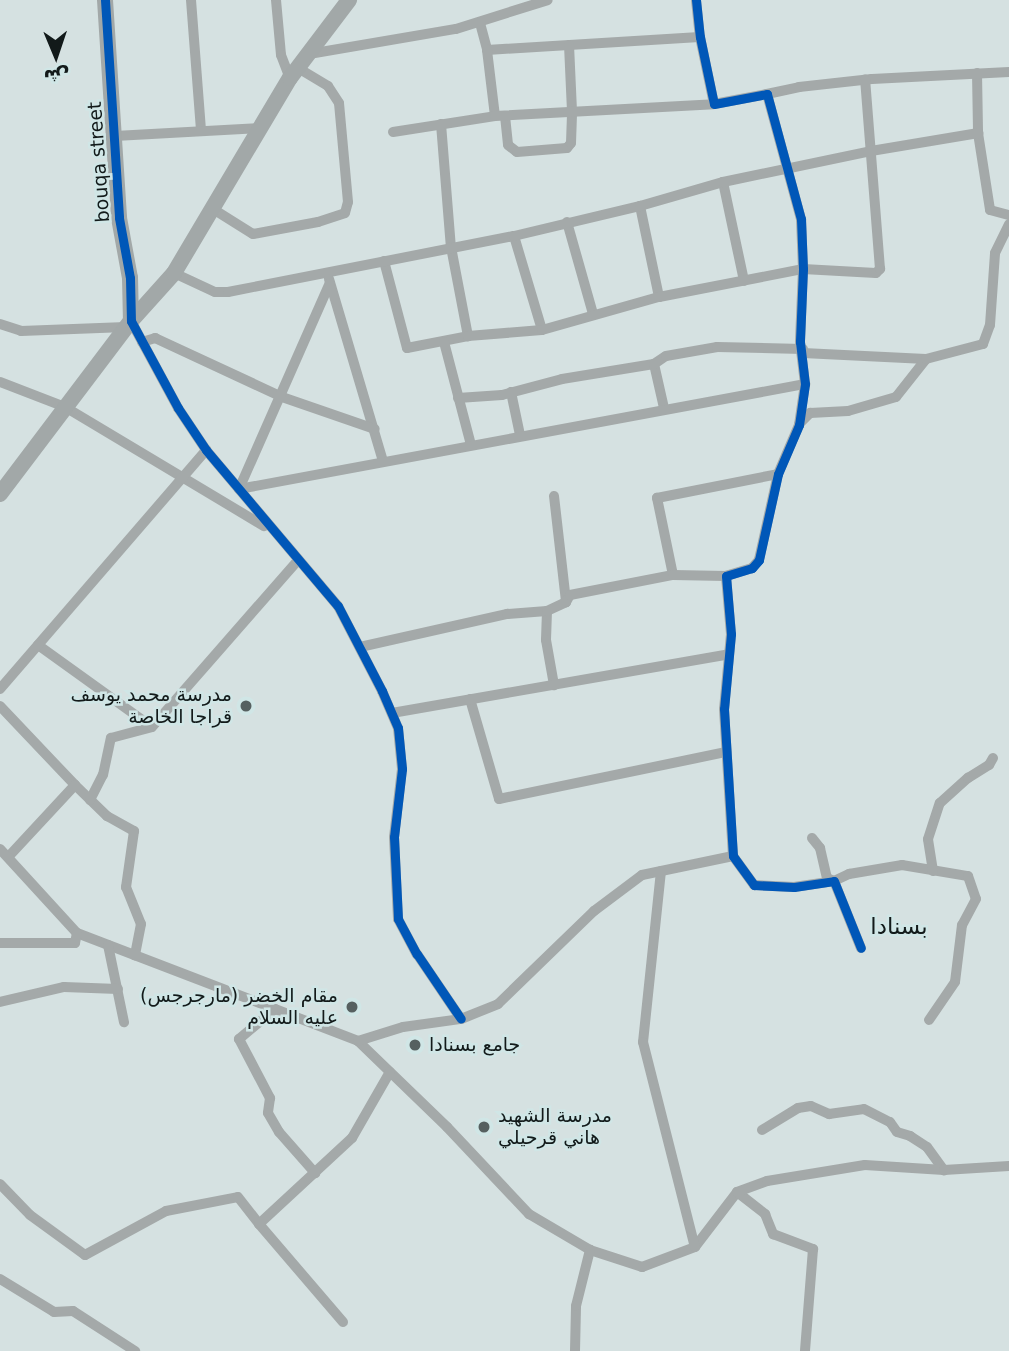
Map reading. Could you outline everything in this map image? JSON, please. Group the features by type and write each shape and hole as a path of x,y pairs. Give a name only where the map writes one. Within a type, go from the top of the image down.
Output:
{"street":[{"name":"bouqa street","path":"105,0 119,218 130,278 128,324"},
{"path":"191,0 201,129"},
{"path":"213,209 253,234 318,222 345,213 348,202 339,103 328,86 294,73 281,55 276,0"},
{"path":"0,494 128,324 174,273 294,73 349,0"},
{"path":"309,54 481,23 548,0"},
{"path":"696,0 699,37 714,104"},
{"path":"481,23 500,116 508,145 513,150 560,151 572,143 569,45"},
{"path":"487,50 699,37"},
{"path":"393,132 500,116 714,104 799,87 865,80 1009,72"},
{"path":"977,74 978,133 989,210 1009,215"},
{"path":"384,261 407,348 468,336 542,330 659,297 803,269 870,274 880,269 865,80"},
{"path":"360,647 507,614 547,611 566,602 570,595 673,575 726,576 752,568 759,560 778,474 799,425 805,384 801,219 767,94"},
{"path":"440,124 451,247 468,336"},
{"path":"115,136 201,129 263,128"},
{"path":"174,273 215,292 328,278 384,261 514,236 723,183 870,151 978,133"},
{"path":"723,183 744,281"},
{"path":"640,206 659,297"},
{"path":"567,222 593,314"},
{"path":"458,398 483,398 511,393 576,377 654,364 666,356 717,346 926,359 952,349 978,347 988,336 995,253 1009,224"},
{"path":"514,236 542,330"},
{"path":"239,489 282,397 328,278"},
{"path":"328,278 383,461"},
{"path":"0,324 22,331 128,324"},
{"path":"128,324 142,342 178,408 206,450 338,606 392,713 398,729 402,769 394,837 398,919 417,954 461,1019"},
{"path":"142,342 155,338 282,397 375,429"},
{"path":"444,342 471,445"},
{"path":"799,425 810,413 848,411 896,397 926,359"},
{"path":"654,364 664,408"},
{"path":"0,382 65,408 183,476 275,534"},
{"path":"239,489 664,408 805,384"},
{"path":"511,393 520,435"},
{"path":"0,689 206,450"},
{"path":"673,575 657,498 778,474"},
{"path":"554,496 566,602"},
{"path":"90,800 103,775 111,738 152,727 298,560"},
{"path":"726,576 731,634 724,709 733,856 754,885 793,887 834,881 849,874 902,865 968,876 976,899 962,925 956,982 929,1020"},
{"path":"547,611 546,640 554,685"},
{"path":"38,645 152,727"},
{"path":"392,713 729,654"},
{"path":"470,699 499,799 726,752"},
{"path":"0,706 107,816 134,831 126,887 141,923 135,955"},
{"path":"933,871 928,839 940,803 968,778 989,765 993,758"},
{"path":"75,785 4,853 77,933 358,1041 528,1214 590,1250 642,1267 695,1247 737,1192 767,1181 865,1165 944,1170 1009,1166"},
{"path":"811,838 820,848 827,878 834,881 861,948"},
{"path":"358,1041 403,1027 461,1019 498,1004 594,911 642,875 733,856"},
{"path":"661,871 643,1042 695,1247"},
{"path":"0,943 75,943 77,933"},
{"path":"108,945 124,1022"},
{"path":"0,1002 64,987 118,989"},
{"path":"275,1009 239,1039 270,1098 268,1113 279,1132 315,1172"},
{"path":"259,1224 352,1138 390,1072"},
{"path":"762,1130 798,1108 811,1106 829,1114 864,1109 885,1118 897,1132 910,1136 927,1147 944,1170"},
{"path":"0,1184 30,1215 85,1255 166,1211 238,1198 343,1322"},
{"path":"737,1192 765,1214 773,1234 813,1250 805,1351"},
{"path":"576,1351 576,1306 590,1250"},
{"path":"0,1279 54,1312 74,1311 135,1351"}],"cycle path":[{"path":"105,0 119,218 130,278 131,321 178,408 206,450 338,606 382,691 398,728 402,769 394,837 398,919 417,954 461,1019"},
{"path":"696,0 700,37 714,104 767,94 801,219 803,269 800,342 805,384 799,425 778,474 759,560 752,568 726,576 731,634 724,709 733,856 754,885 794,887 834,881 861,948"}],"place":[{"name":"مدرسة محمد يوسف قراجا الخاصة","path":"246,706"},
{"name":"مقام الخضر (مارجرجس) عليه السلام","path":"352,1007"},
{"name":"جامع بسنادا","path":"415,1045"},
{"name":"مدرسة الشهيد هاني قرحيلي","path":"484,1127"}],"district":[{"name":"بسنادا","path":"899,926"}]}
